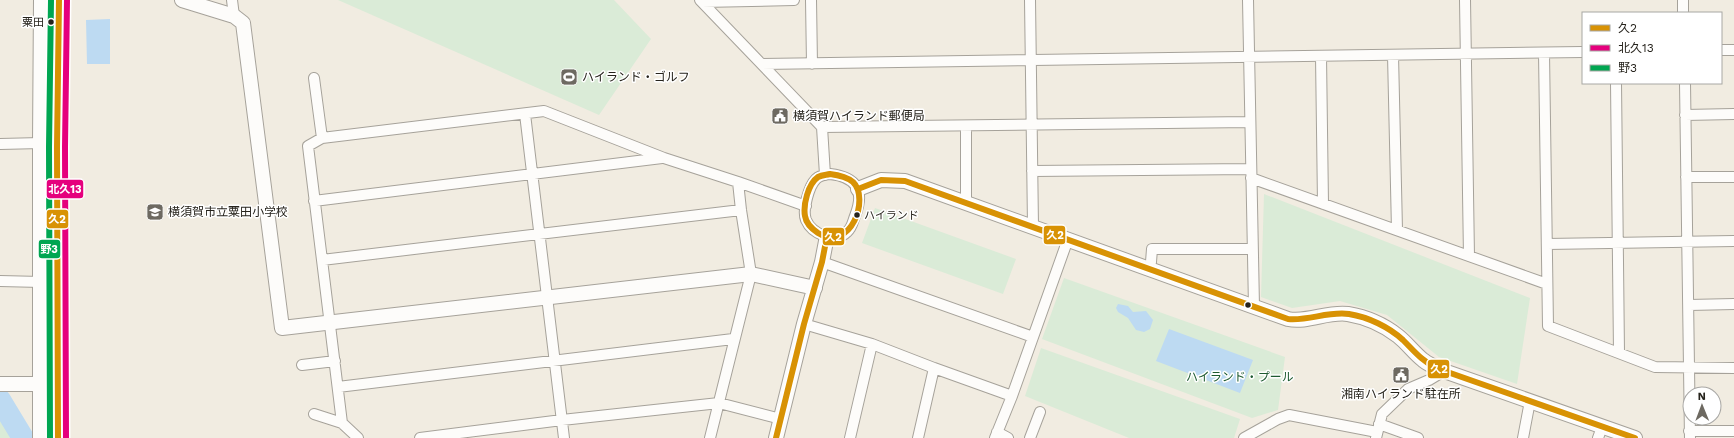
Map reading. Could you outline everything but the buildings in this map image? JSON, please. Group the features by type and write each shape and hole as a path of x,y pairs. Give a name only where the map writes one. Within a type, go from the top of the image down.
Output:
{"main road":[{"path":"41,438 42,0"},
{"path":"58,438 57,155 59,0"}],"street":[{"path":"182,0 234,16 243,23 282,328 751,274 815,288"},
{"path":"232,0 234,16"},
{"path":"701,1 794,0"},
{"path":"811,0 812,64"},
{"path":"1030,0 1033,226"},
{"path":"1248,0 1254,307"},
{"path":"1465,0 1469,256"},
{"path":"1683,0 1683,12"},
{"path":"701,1 822,127 825,174"},
{"path":"1722,50 1734,50"},
{"path":"762,64 1582,52"},
{"path":"1544,53 1548,326 1655,367 1734,368"},
{"path":"1393,55 1397,230"},
{"path":"1321,56 1323,204"},
{"path":"314,78 322,138"},
{"path":"1616,84 1619,352"},
{"path":"1685,84 1690,435 1734,431"},
{"path":"342,423 331,322 308,146 322,138 544,111 664,158 806,206"},
{"path":"525,114 564,438"},
{"path":"1685,115 1734,114"},
{"path":"822,127 1250,122"},
{"path":"966,126 966,202"},
{"path":"0,144 41,143"},
{"path":"314,201 664,158"},
{"path":"1032,171 1251,173 1323,204 1547,284"},
{"path":"825,174 840,175 851,181 858,189 860,195 859,206 849,230 844,235 827,236 815,230 808,223 805,215 806,206 814,182 821,175 825,174"},
{"path":"1686,177 1734,176"},
{"path":"858,189 881,180 896,179 915,183 1254,307 1295,320 1337,313 1350,314 1370,320 1386,327 1400,337 1421,359 1428,364 1530,401 1600,432 1635,438"},
{"path":"710,438 733,339 751,274 740,210 738,182"},
{"path":"322,260 740,210"},
{"path":"776,438 804,324 822,262 827,236"},
{"path":"1008,438 996,435 1012,396 1068,239"},
{"path":"1547,244 1734,241"},
{"path":"1150,262 1152,249 1252,249"},
{"path":"822,262 1033,336"},
{"path":"0,281 41,282"},
{"path":"1689,305 1734,304"},
{"path":"804,324 872,344 1012,396"},
{"path":"338,387 733,339"},
{"path":"850,438 872,344"},
{"path":"302,365 335,361"},
{"path":"918,438 934,368"},
{"path":"1377,431 1382,414 1408,389 1429,380 1444,371"},
{"path":"3,384 58,384"},
{"path":"1523,438 1530,401"},
{"path":"420,438 562,420 719,403 781,419"},
{"path":"1030,438 1040,412"},
{"path":"314,414 342,423 358,438"},
{"path":"1244,438 1278,419 1290,415 1418,438"}],"green space":[{"name":"ハイランド・ゴルフ","path":"338,0 614,0 651,39 599,115"},
{"path":"1264,194 1530,298 1517,384 1439,357 1387,315 1340,301 1292,308 1261,297"},
{"path":"875,208 1016,259 1003,294 862,243"},
{"name":"ハイランド・プール","path":"1064,278 1285,357 1278,410 1252,418 1042,339"},
{"path":"1041,348 1240,419 1234,438 1129,438 1025,396"},
{"path":"0,408 14,438 0,438"}],"water":[{"path":"110,19 110,64 87,64 86,20"},
{"path":"1118,304 1128,306 1133,312 1146,311 1153,320 1150,329 1144,332 1136,330 1128,318 1118,312 1116,308"},
{"path":"1169,329 1253,360 1240,393 1156,361"}],"waterway":[{"path":"0,400 23,438"}],"transit line":[{"name":"野3","path":"50,438 49,147 51,0"},
{"name":"久2","path":"58,438 57,147 59,0"},
{"name":"北久13","path":"66,438 65,147 67,0"},
{"name":"久2","path":"830,174 842,176 853,182 858,190 859,200 858,210 854,221 848,230 840,236 830,237 818,233 812,228 805,216 807,195 811,184 818,177 830,174"},
{"name":"久2","path":"858,189 881,180 905,181 1288,319 1303,319 1341,313 1363,318 1378,323 1391,331 1403,340 1422,359 1436,368 1635,438"},
{"name":"久2","path":"776,438 804,324 822,262 827,236"}],"place":[{"name":"粟田","path":"51,22"},
{"name":"ハイランド・ゴルフ","path":"569,77"},
{"name":"横須賀ハイランド郵便局","path":"780,116"},
{"name":"横須賀市立粟田小学校","path":"155,212"},
{"name":"ハイランド","path":"857,215"},
{"name":"湘南ハイランド駐在所","path":"1401,375"}]}
